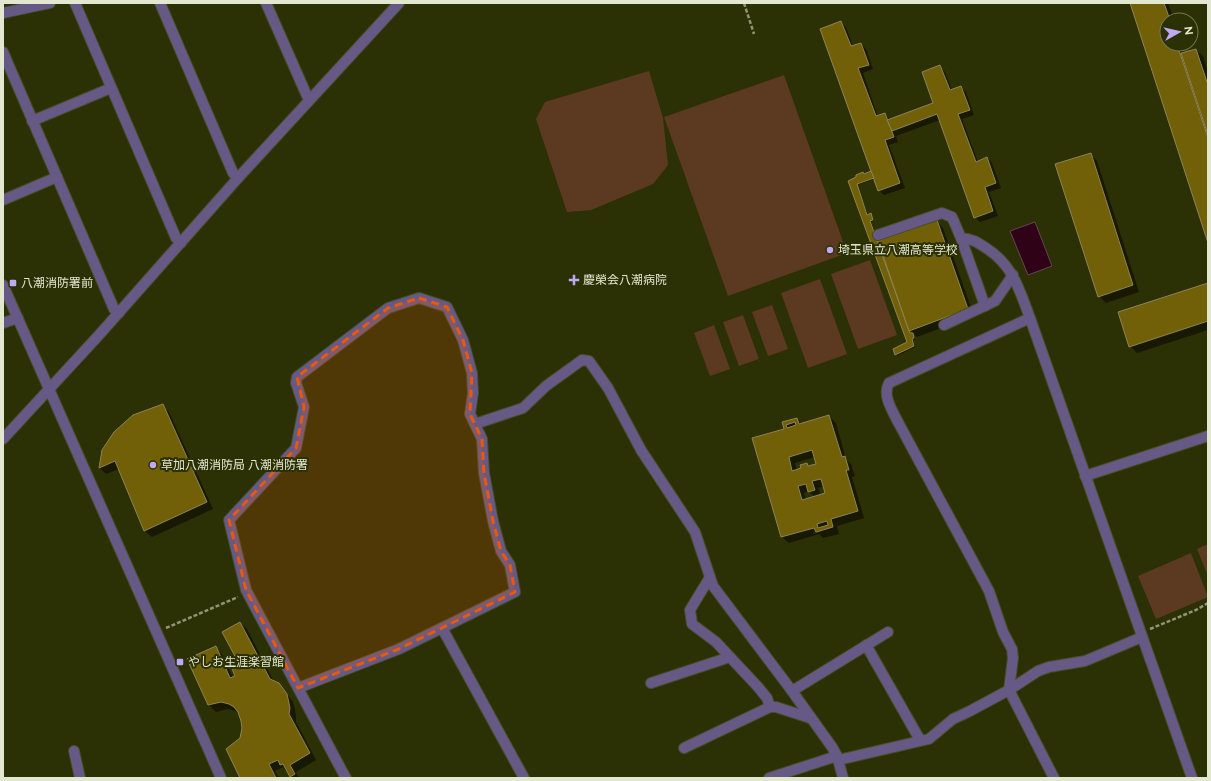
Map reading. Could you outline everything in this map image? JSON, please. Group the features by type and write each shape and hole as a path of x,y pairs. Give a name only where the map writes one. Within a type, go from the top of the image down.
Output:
{"street":[{"path":"3,13 50,3"},
{"path":"74,3 176,238 180,242"},
{"path":"160,3 233,173 238,178"},
{"path":"266,3 307,96 310,99"},
{"path":"3,439 119,313 180,242 398,3"},
{"path":"3,52 114,309 119,313"},
{"path":"32,121 111,88"},
{"path":"3,200 57,177"},
{"path":"878,236 942,213 952,217 985,306"},
{"path":"961,238 972,239 997,255 1013,275 1030,318 1192,778"},
{"path":"944,325 995,301 1013,275"},
{"path":"3,285 221,778"},
{"path":"298,688 399,649 516,592 510,565 501,551 493,521 484,473 482,439 470,414 474,393 472,372 462,340 447,307 419,298 388,308 297,377 296,383 304,406 296,448 229,520 246,590 298,688 346,778"},
{"path":"3,323 18,318"},
{"path":"1030,318 889,383 886,388 886,396 898,422 989,591 1003,632 1012,649 1013,658 1009,690 1054,778"},
{"path":"475,424 523,408 546,386 582,360 590,361 608,388 641,450 695,532 713,586 832,747 838,758 843,778"},
{"path":"1085,476 1208,436"},
{"path":"710,576 690,610 692,624 716,642 758,687 767,698 770,707"},
{"path":"442,628 524,778"},
{"path":"792,691 888,632"},
{"path":"769,778 838,758 929,739 953,718 970,711 1009,690 1043,669 1085,661 1141,635"},
{"path":"866,645 920,740"},
{"path":"652,683 730,657"},
{"path":"684,748 770,707 776,707 810,718"},
{"path":"74,751 80,778"}],"path":[{"path":"744,3 754,34"},
{"path":"156,632 238,598 246,590"},
{"path":"1141,635 1208,603"}],"highlighted area":[{"path":"419,298 447,307 463,340 472,373 470,414 482,439 484,473 493,521 501,551 510,565 515,592 399,649 298,688 246,590 229,520 296,448 304,407 297,377 388,308"}],"shaded area":[{"path":"649,71 663,118 668,165 653,184 591,210 567,212 536,119 545,102"},
{"path":"784,75 847,253 728,296 664,117"},
{"path":"1035,222 1052,266 1028,275 1010,231"},
{"path":"870,260 897,335 858,349 831,274"},
{"path":"820,279 847,354 808,368 781,293"},
{"path":"772,305 788,349 768,356 752,312"},
{"path":"743,315 759,359 739,366 723,322"},
{"path":"714,325 730,369 710,376 694,333"},
{"path":"1208,544 1208,576 1197,549"},
{"path":"1191,553 1208,597 1156,619 1138,576"}],"building":[{"path":"1130,3 1164,3 1167,12 1159,12 1159,52 1180,52 1208,138 1208,243"},
{"path":"841,21 851,46 861,43 869,65 858,68 876,116 885,113 894,137 885,140 900,183 878,191 820,29"},
{"path":"1197,52 1208,85 1208,135 1181,53"},
{"path":"940,65 950,90 961,86 970,110 958,114 976,162 987,157 996,183 985,187 993,211 974,218 937,114 892,131 887,120 933,103 922,72"},
{"path":"1091,153 1133,285 1098,297 1055,164"},
{"path":"871,171 874,178 857,184 867,215 871,213 873,220 870,221 910,333 913,333 914,338 912,339 914,346 895,355 893,349 907,342 848,181 856,177 856,175"},
{"path":"937,220 968,309 909,331 878,241"},
{"path":"1208,283 1208,321 1129,347 1118,312"},
{"name":"草加八潮消防局 八潮消防署","path":"163,404 207,502 144,531 115,461 99,468 102,450 114,432 133,415"},
{"path":"829,415 842,457 845,456 849,470 846,470 858,511 831,519 833,527 816,532 814,528 781,537 752,438 784,429 782,422 797,418 799,424","holes":["795,422 796,425 787,428 786,425","812,450 816,464 808,466 807,463 800,465 801,468 792,471 789,457","821,479 825,493 802,500 798,486 806,484 808,492 815,490 812,481","827,521 828,525 818,528 817,524"]},
{"path":"240,622 270,679 279,683 287,694 290,708 289,714 310,753 290,765 295,774 290,777 283,764 280,765 278,760 269,764 276,778 240,778 226,749 240,738 242,728 238,712 229,704 221,702 208,705 187,659 216,646 230,678 235,676 230,664 237,660 222,632"}],"place":[{"name":"埼玉県立八潮高等学校","path":"830,250"},
{"name":"慶榮会八潮病院","path":"574,280"},
{"name":"八潮消防署前","path":"13,283"},
{"name":"草加八潮消防局 八潮消防署","path":"153,465"},
{"name":"やしお生涯楽習館","path":"180,662"}]}
